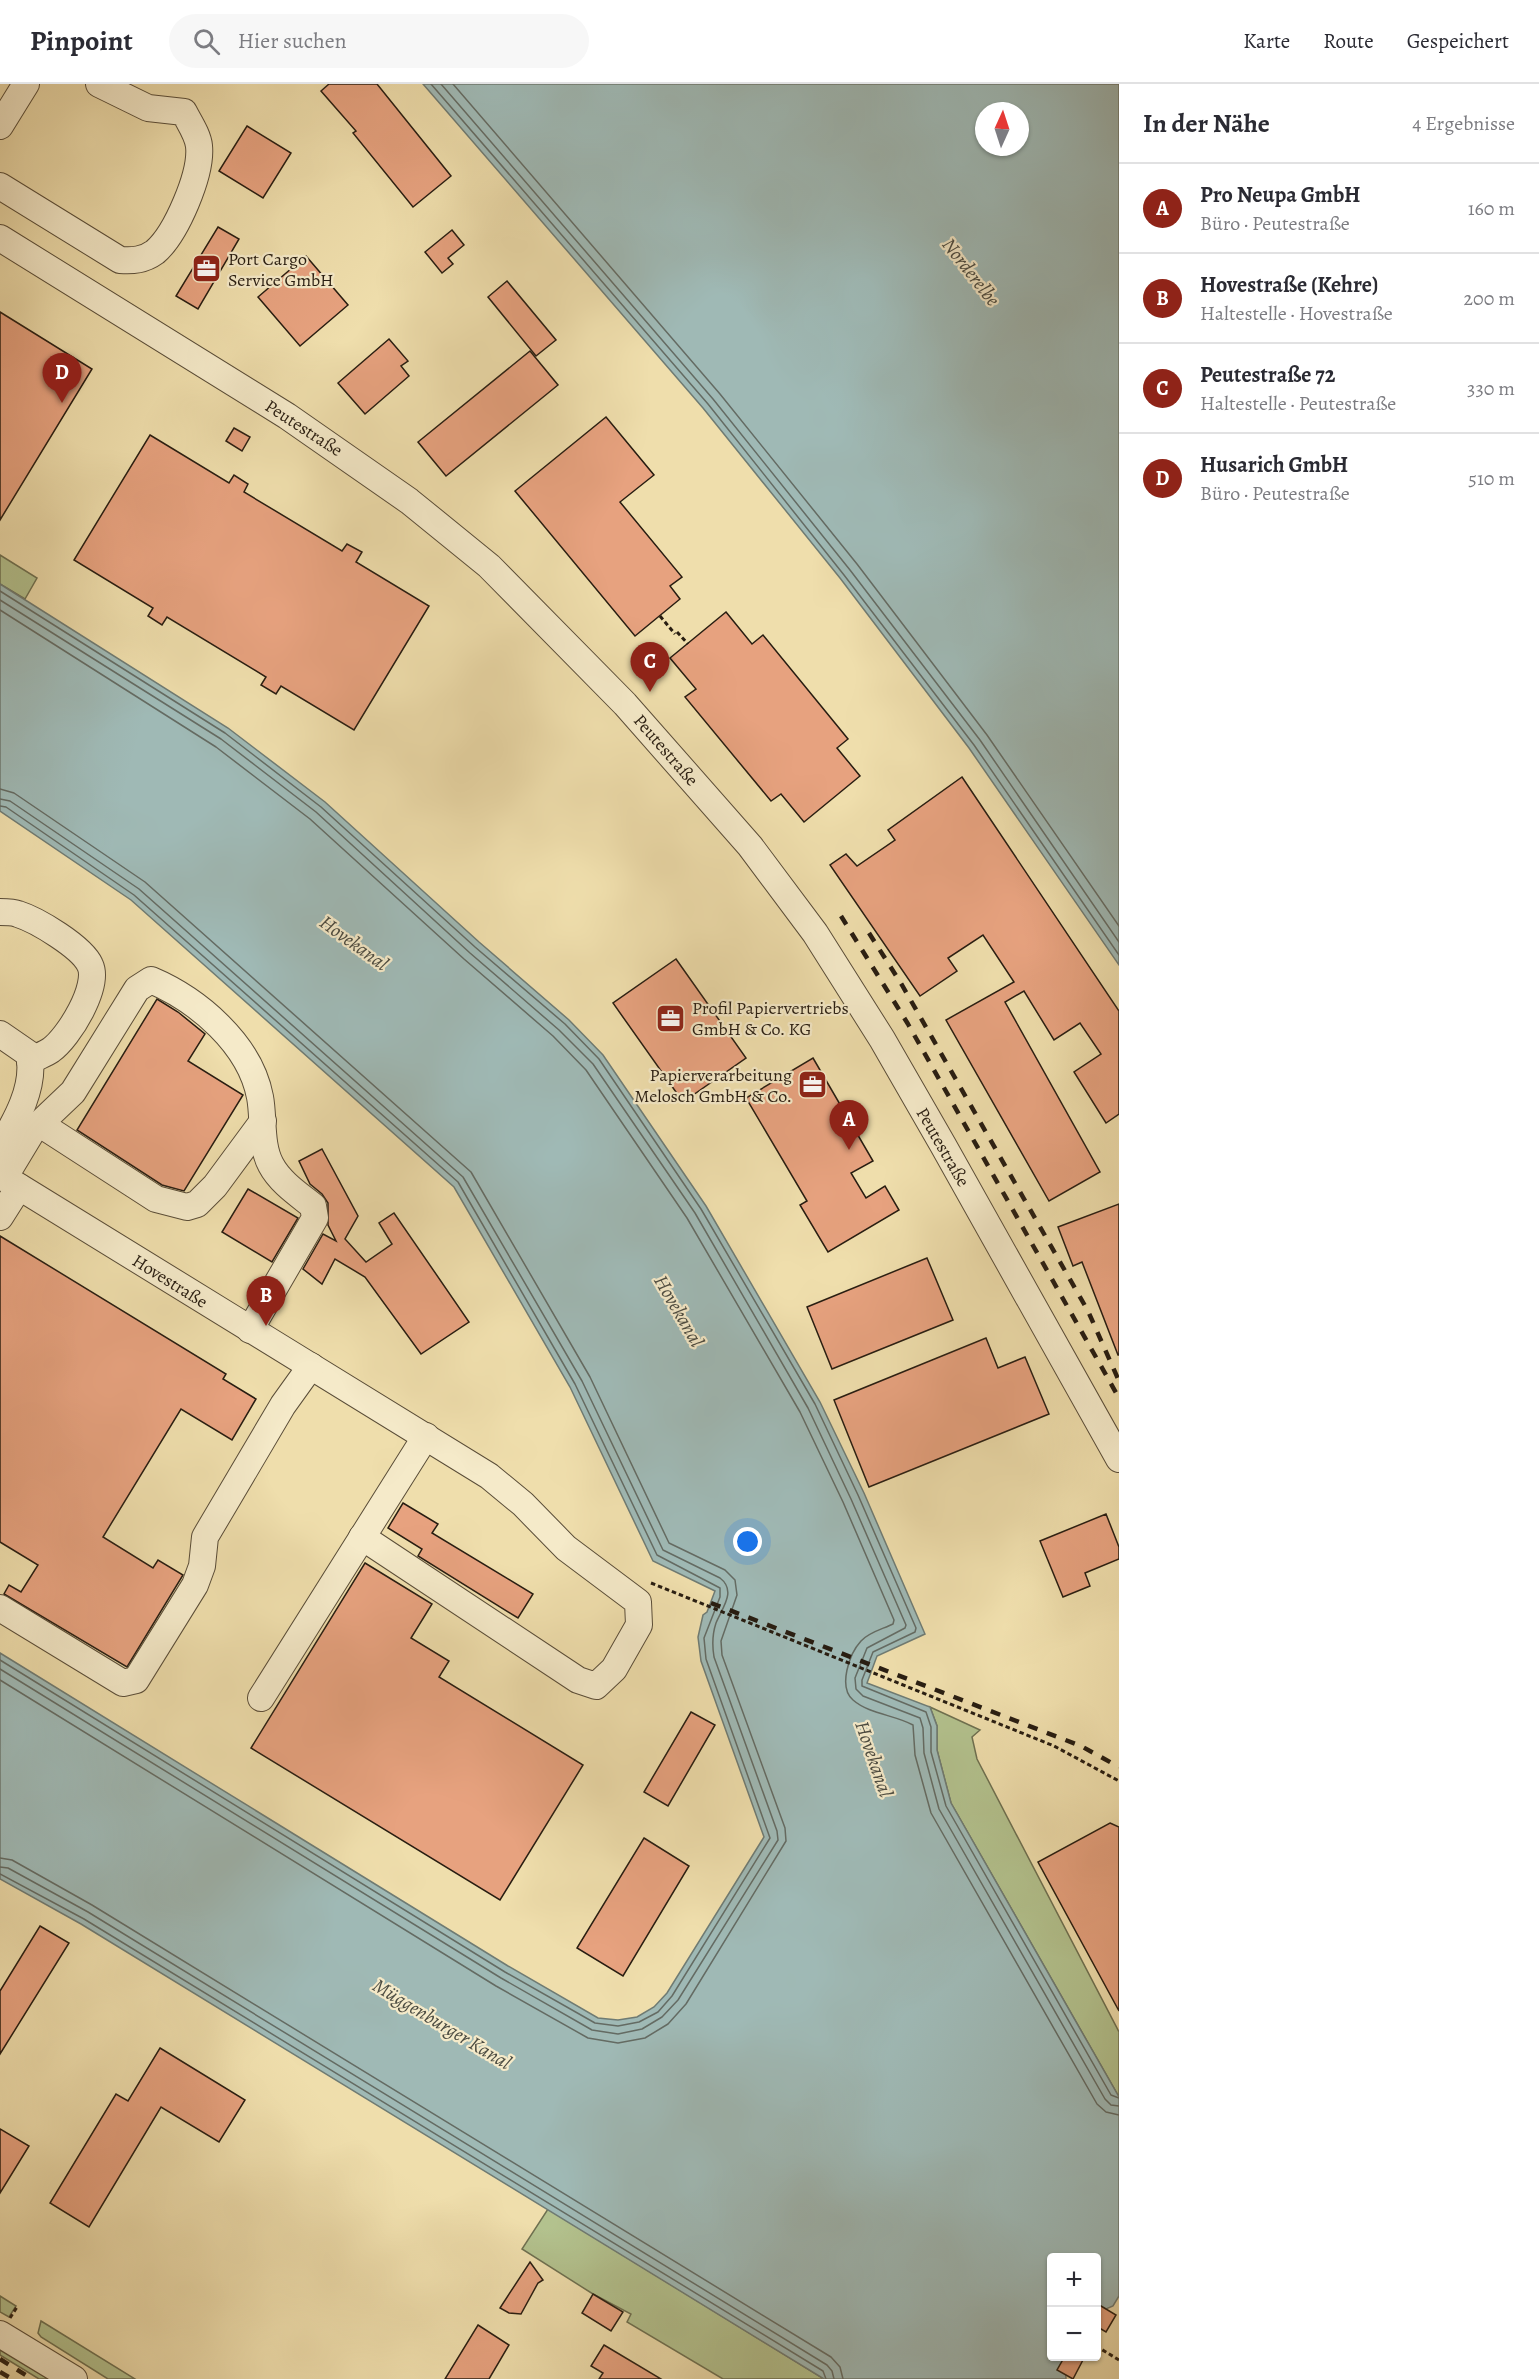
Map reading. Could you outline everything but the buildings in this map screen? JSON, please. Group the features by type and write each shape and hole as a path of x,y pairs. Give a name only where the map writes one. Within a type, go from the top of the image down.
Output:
{"street":[{"path":"0,126 26,84"},
{"path":"0,186 120,260 138,261 155,252 174,228 198,171 199,145 184,112 148,108 99,84"},
{"name":"Peutestraße","path":"0,238 287,416 409,501 489,566 621,699 750,846 815,933 926,1116 1119,1459"},
{"path":"0,912 17,913 48,929 82,953 90,964 93,978 88,996 70,1027 52,1049 30,1061"},
{"path":"0,1217 8,1180 40,1124 73,1092 123,1008 137,989 151,980 170,988 230,1035 249,1064 260,1095 270,1164 286,1184 313,1206 315,1218 250,1330"},
{"path":"0,1034 29,1054 32,1069 17,1120 0,1147"},
{"path":"40,1124 156,1199 187,1207 197,1204 215,1186 263,1121"},
{"name":"Hovestraße","path":"8,1180 250,1330 342,1383 489,1476 523,1504 566,1548 638,1602 639,1625 614,1669 596,1686 578,1680 362,1537"},
{"path":"0,1608 123,1683 136,1680 195,1585 202,1566 206,1537 283,1405 311,1366"},
{"path":"261,1698 426,1436"},
{"path":"0,2334 74,2379"}],"path":[{"path":"660,616 688,644"},
{"path":"709,1607 872,1670 1054,1746 1119,1781"},
{"path":"1101,2349 1119,2360"}],"green space":[{"path":"0,555 37,578 25,599 0,584"},
{"path":"930,1707 980,1730 972,1737 977,1759 1119,2032 1119,2097 951,1803 937,1750 937,1726"},
{"path":"548,2209 824,2379 723,2379 627,2322 631,2314 593,2294 522,2249"},
{"path":"0,2296 16,2306 9,2317 0,2312"},
{"path":"41,2321 135,2379 108,2379 41,2337 38,2333"},
{"path":"0,2350 48,2379 39,2379 0,2355"}],"water":[{"name":"Norderelbe","path":"423,84 1119,84 1119,965 969,748 840,578 703,408"},
{"path":"0,584 228,728 325,802 569,1020 603,1055 706,1206 820,1402 864,1493 925,1634 877,1656 867,1683 930,1707 937,1726 937,1750 951,1803 1119,2097 1119,2296 1113,2306 1106,2309 1101,2306 1101,2253 1047,2253 1047,2361 1065,2361 1066,2379 824,2379 81,1924 0,1879 0,1653 508,1966 598,2018 618,2020 637,2017 654,2007 667,1993 764,1837 701,1661 698,1637 703,1615 707,1612 715,1591 653,1561 570,1387 454,1187 131,900 0,811"}],"railway":[{"path":"841,916 908,1024 1119,1398"},
{"path":"869,933 902,985 1088,1311 1119,1381"},
{"path":"711,1603 1081,1746 1119,1767"},
{"path":"0,2359 32,2379"},
{"path":"0,2372 12,2379"}],"place":[{"name":"Port Cargo Service GmbH","path":"207,269"},
{"name":"Husarich GmbH","path":"62,403"},
{"name":"Peutestraße 72","path":"650,692"},
{"name":"Profil Papiervertriebs GmbH & Co. KG","path":"671,1018"},
{"name":"Papierverarbeitung Melosch GmbH & Co.","path":"813,1085"},
{"name":"Pro Neupa GmbH","path":"849,1150"},
{"name":"Hovestraße (Kehre)","path":"266,1326"}],"water label":[{"name":"Hovekanal","path":"354,943"},
{"name":"Hovekanal","path":"679,1311"},
{"name":"Hovekanal","path":"874,1759"},
{"name":"Müggenburger Kanal","path":"442,2024"}]}
